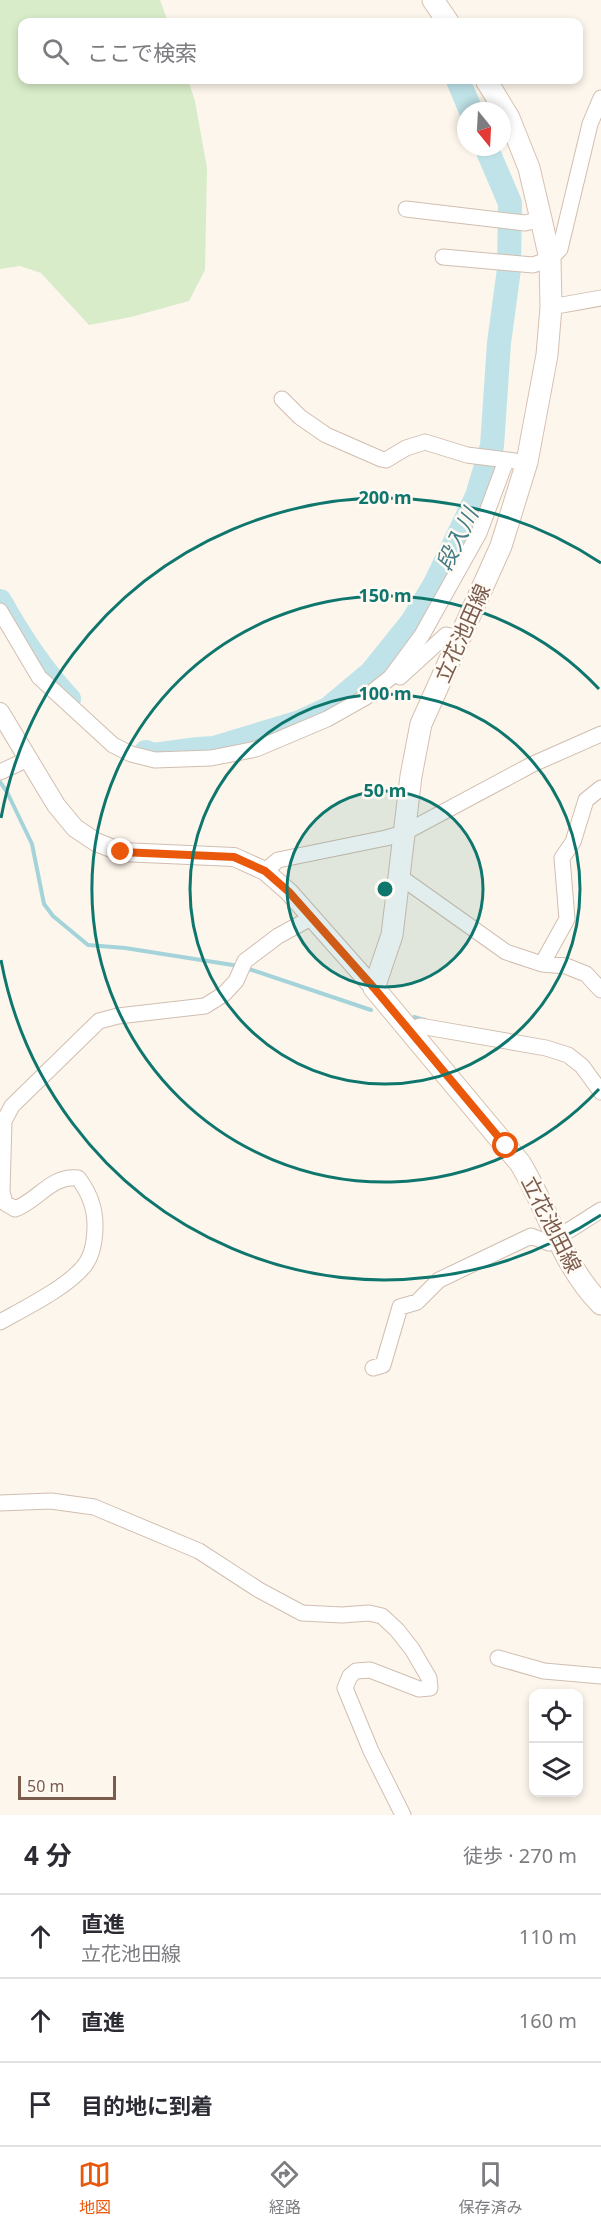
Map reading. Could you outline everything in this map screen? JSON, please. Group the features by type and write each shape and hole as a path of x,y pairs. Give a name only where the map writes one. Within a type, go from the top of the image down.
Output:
{"main road":[{"name":"立花池田線","path":"488,84 509,118 529,168 550,259 551,307 547,355 517,461 501,546 421,724 411,776 392,935 374,988 520,1163 582,1282 601,1304"}],"street":[{"path":"443,257 533,265 550,259 560,249 590,124 601,98"},
{"path":"406,209 525,223 541,219"},
{"path":"551,307 601,298"},
{"path":"0,611 39,677 113,745 131,754 155,760 211,758 256,749 327,719 366,697 391,677 422,635 517,461 467,455 425,441 406,448 386,460 381,459 326,435 300,417 282,399"},
{"path":"391,677 400,677 446,635 461,638"},
{"path":"0,712 56,805 75,828 96,842 121,852 234,857 265,871 289,892 374,988"},
{"path":"265,871 278,860 404,833 534,764 601,734"},
{"path":"0,772 28,759"},
{"path":"542,964 567,919 562,858 573,842 586,801 601,788"},
{"path":"399,876 506,952 542,964 566,966 586,974 601,990"},
{"path":"0,1322 71,1279 86,1263 94,1240 95,1217 88,1191 78,1178 69,1177 56,1181 27,1204 15,1209 4,1203 2,1192 4,1121 12,1106 99,1021 118,1016 205,1006 224,994 236,981 245,962 278,936 311,918"},
{"path":"409,1030 420,1026 546,1048 568,1054 582,1066 601,1092"},
{"path":"373,1368 383,1365 400,1307 417,1302 439,1280 531,1236 549,1243 601,1210"},
{"path":"0,1503 51,1501 94,1507 200,1551 302,1613 342,1615 369,1613 382,1616 412,1649 429,1678 430,1688 419,1689 370,1670 356,1671 350,1676 345,1688 371,1751 403,1815"},
{"path":"498,1658 544,1671 601,1676"}],"green space":[{"path":"0,0 160,0 167,18 18,18 18,84 189,84 195,101 207,168 205,270 189,301 131,317 89,325 41,273 20,266 0,269"}],"waterway":[{"name":"段入川","path":"460,84 467,102"},
{"name":"段入川","path":"146,752 153,755 214,748 300,722 328,709 371,673 412,622 435,584 477,496 492,446 499,343 509,269 510,203 490,156"},
{"name":"段入川","path":"0,601 32,652 69,699"},
{"path":"0,782 32,844 44,904 53,916 88,945 125,948 239,966"},
{"path":"246,968 371,1010"},
{"path":"414,1017 425,1020"}],"route":[{"path":"121,852 234,857 265,871 289,892 374,988 506,1146"}]}
